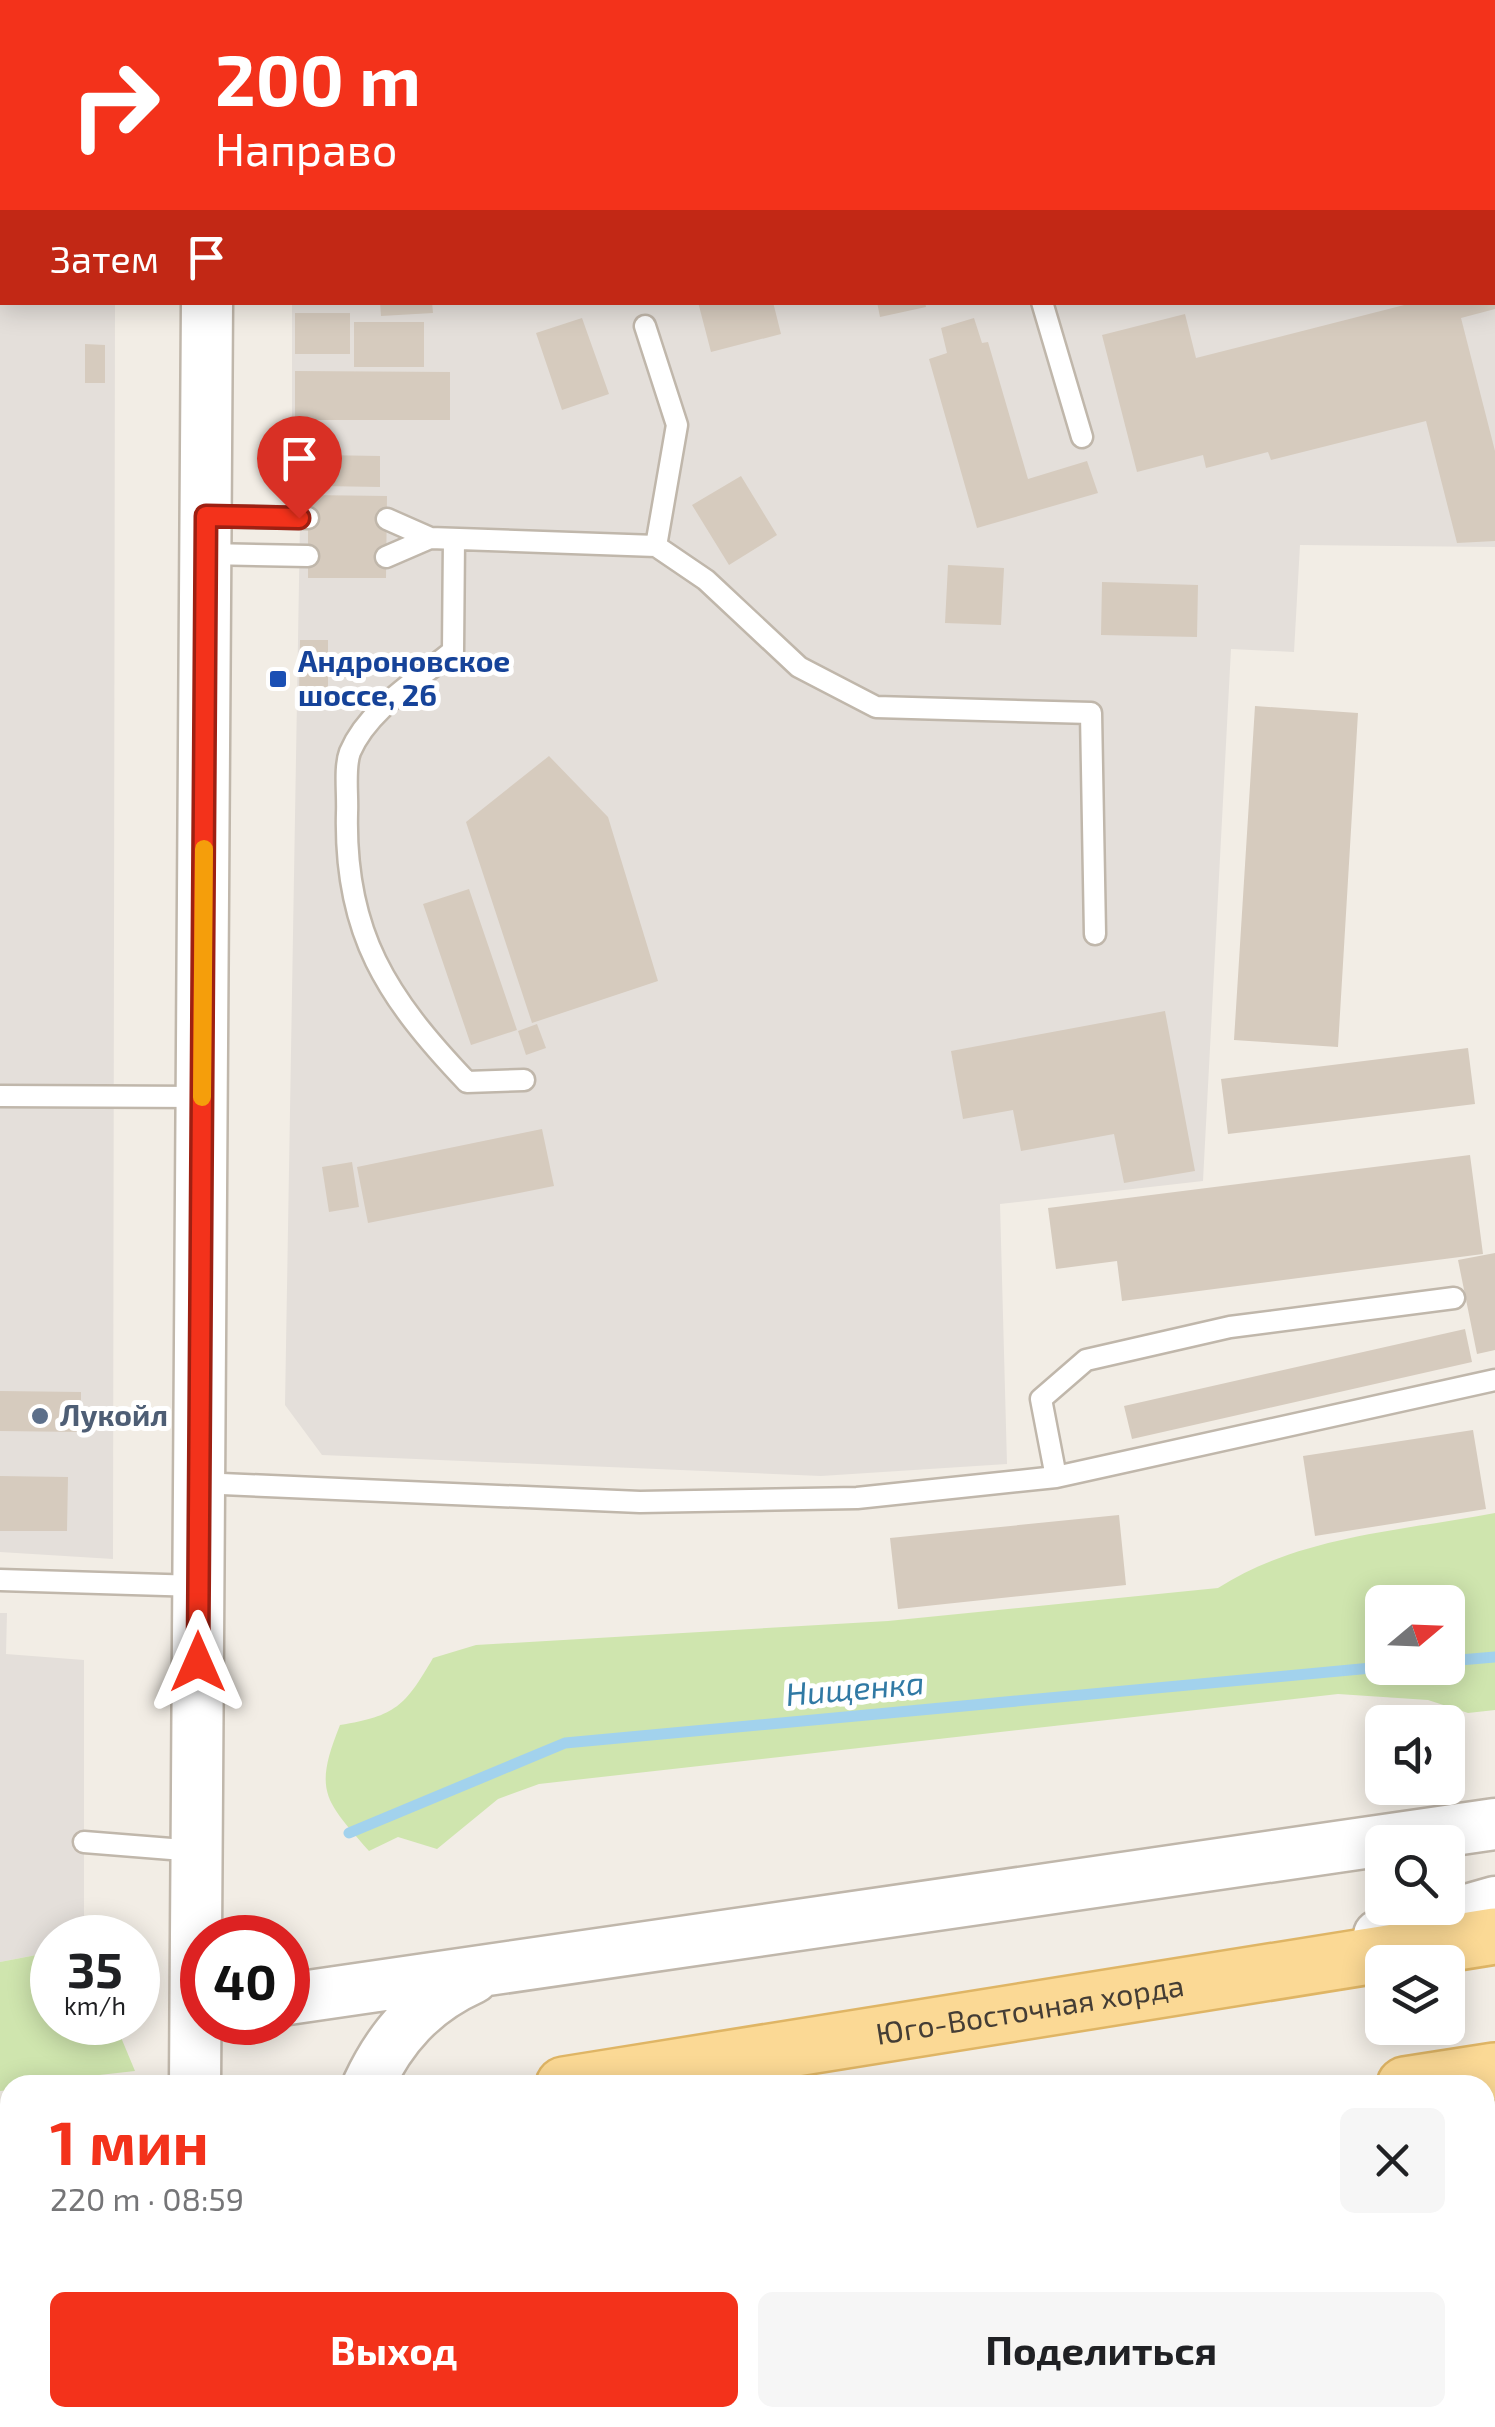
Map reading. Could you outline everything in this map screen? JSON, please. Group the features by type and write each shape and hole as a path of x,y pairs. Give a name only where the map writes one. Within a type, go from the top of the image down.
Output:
{"main road":[{"name":"Юго-Восточная хорда","path":"624,2075 1495,1936"},
{"path":"1469,2075 1495,2070"}],"street":[{"path":"197,1915 207,305"},
{"path":"310,1996 1495,1824"},
{"path":"1212,1982 1495,1902"},
{"path":"373,2075 382,2055 426,2005 484,1974 516,1966"},
{"path":"196,2075 197,2045"}],"lane":[{"path":"1043,305 1082,437"},
{"path":"645,326 677,425 656,546"},
{"path":"206,535 308,518"},
{"path":"387,519 430,538 656,546 706,580 799,667 876,706 1091,713 1095,934"},
{"path":"206,535 308,556"},
{"path":"386,557 430,538"},
{"path":"454,539 453,651 372,717 349,754 346,864 366,942 411,1022 468,1082 524,1080"},
{"path":"0,1096 202,1097"},
{"path":"1056,1478 1041,1399 1086,1360 1230,1327 1454,1298"},
{"path":"198,1483 640,1502 858,1498 1056,1478 1495,1380"},
{"path":"0,1580 198,1586"},
{"path":"84,1842 196,1852"}],"shaded area":[{"path":"0,305 115,305 113,1559 0,1552"},
{"path":"292,305 1495,305 1495,547 1300,545 1294,652 1231,649 1203,1181 1000,1204 1007,1464 821,1476 322,1455 285,1405 301,464 292,421"},
{"path":"0,1613 7,1613 6,1654 84,1660 84,1915 30,1915 30,1956 0,1962"}],"green space":[{"path":"1495,1513 1495,1710 1468,1713 1465,1705 1338,1694 539,1784 498,1799 437,1849 398,1837 369,1851 342,1819 328,1794 327,1766 340,1725 387,1713 406,1698 433,1658 476,1645 888,1621 1218,1588 1282,1557 1387,1531"},
{"path":"30,1956 30,2045 124,2045 135,2071 99,2075 0,2075 0,1962"}],"building":[{"path":"380,305 432,305 433,313 381,316"},
{"path":"699,305 774,305 781,334 711,352"},
{"path":"878,305 926,305 926,307 880,317"},
{"path":"1404,305 1495,305 1495,309 1461,318 1495,451 1495,541 1457,543 1426,421 1271,460 1268,452 1206,468 1203,455 1137,472 1102,335 1185,314 1196,358"},
{"path":"295,313 350,313 350,354 295,354"},
{"path":"582,318 609,394 562,410 536,333"},
{"path":"974,318 982,343 988,342 1028,479 1087,461 1098,493 977,528 929,359 947,353 941,328"},
{"path":"354,322 424,322 424,367 354,367"},
{"path":"85,344 105,345 105,383 85,383"},
{"path":"295,371 450,372 450,420 295,420"},
{"path":"322,455 380,456 380,487 322,486"},
{"path":"741,476 777,535 729,565 692,505"},
{"path":"308,495 387,496 386,578 308,578"},
{"path":"948,565 1004,568 1001,625 945,623"},
{"path":"1102,582 1198,585 1197,637 1101,635"},
{"path":"300,640 328,640 328,696 299,695"},
{"path":"1255,706 1358,713 1338,1047 1234,1040"},
{"path":"549,756 608,817 658,981 532,1023 466,822"},
{"path":"469,889 517,1030 471,1045 423,904"},
{"path":"1165,1011 1195,1171 1124,1183 1114,1134 1021,1151 1013,1110 963,1119 951,1051"},
{"path":"537,1024 546,1048 526,1055 518,1031"},
{"path":"1468,1048 1475,1104 1228,1134 1221,1079"},
{"path":"542,1129 554,1186 368,1223 357,1167"},
{"path":"1470,1155 1483,1254 1122,1301 1117,1261 1056,1269 1048,1208"},
{"path":"352,1162 359,1207 329,1212 322,1167"},
{"path":"1495,1253 1495,1350 1477,1354 1458,1260"},
{"path":"1465,1329 1472,1362 1132,1439 1124,1406"},
{"path":"0,1391 81,1392 81,1432 0,1431"},
{"path":"1473,1430 1486,1509 1315,1536 1303,1456"},
{"path":"0,1476 68,1477 67,1531 0,1531"},
{"path":"1119,1515 1126,1585 898,1609 890,1538"}],"waterway":[{"name":"Нищенка","path":"1465,1660 1495,1657"},
{"name":"Нищенка","path":"349,1833 565,1743 1365,1669"}],"slow traffic":[{"path":"202,1097 204,849"}],"place":[{"name":"Андроновское шоссе, 26","path":"278,679"},
{"name":"Лукойл","path":"40,1416"}],"route":[{"path":"198,1662 206,516 299,518"}]}
